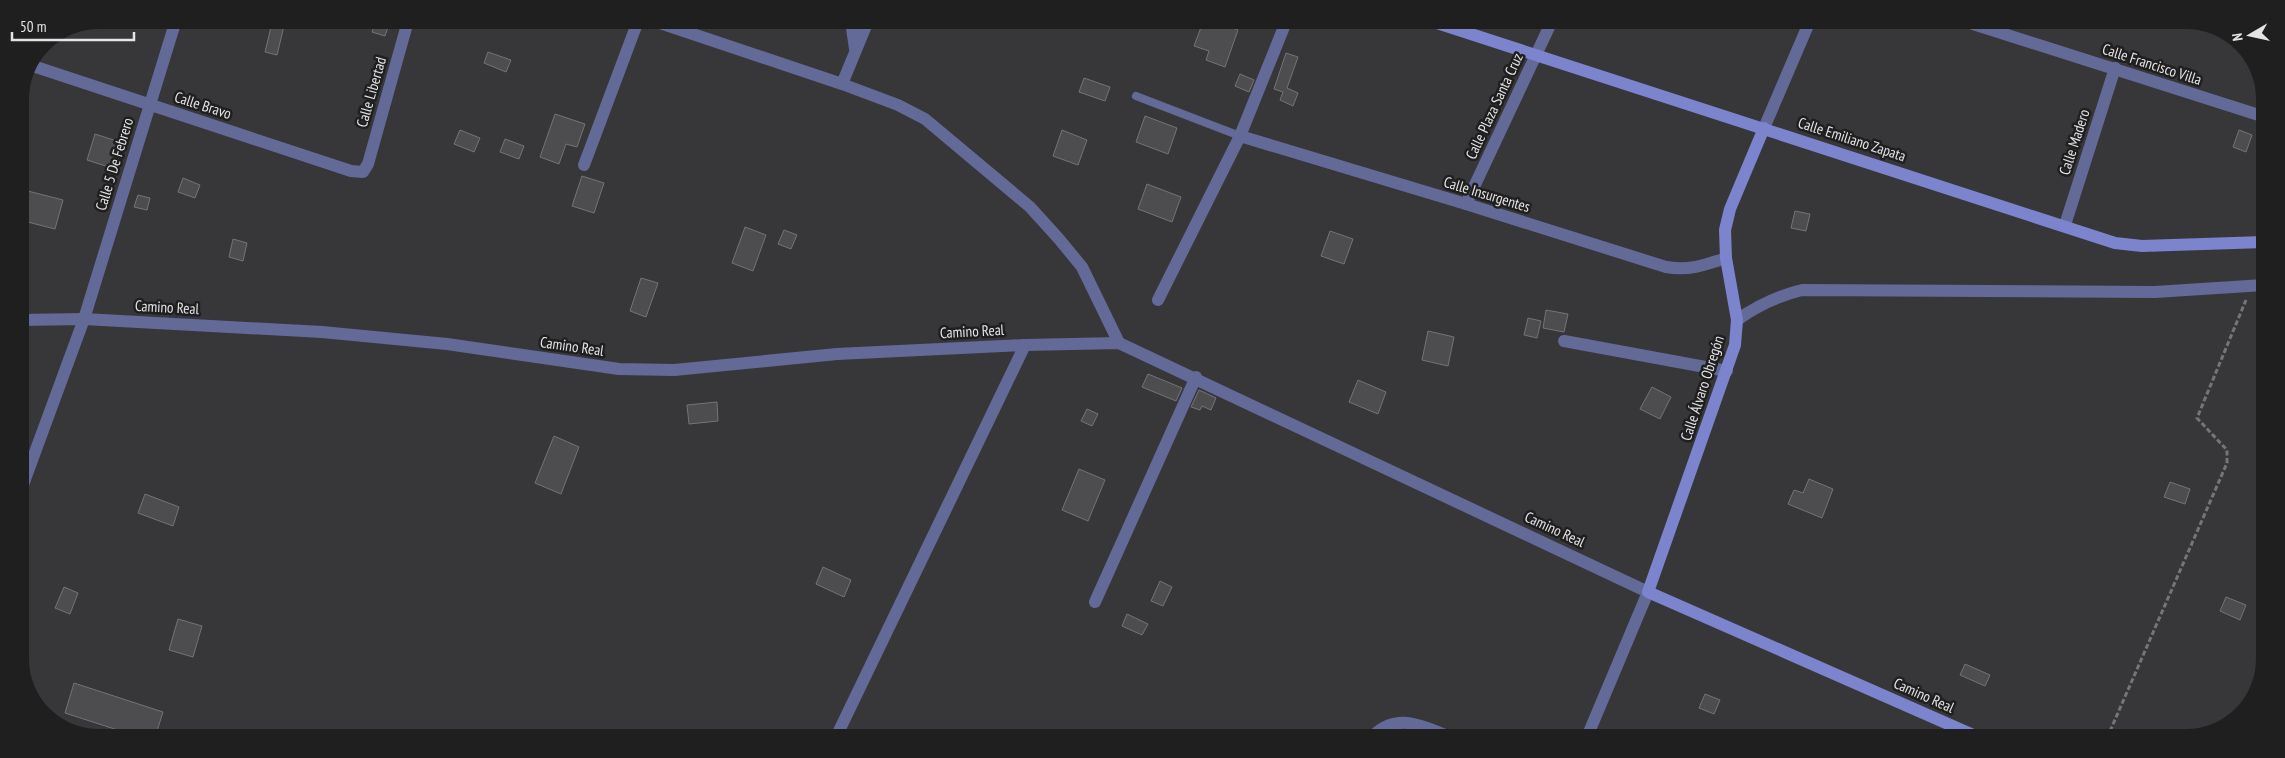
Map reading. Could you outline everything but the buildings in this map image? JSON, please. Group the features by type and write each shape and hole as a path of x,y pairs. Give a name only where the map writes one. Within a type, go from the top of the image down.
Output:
{"street":[{"name":"Calle 5 De Febrero","path":"29,468 84,318 173,29"},
{"name":"Calle Libertad","path":"363,172 368,164 406,29"},
{"path":"584,165 635,29"},
{"path":"678,29 842,84 898,105 925,119 1030,207 1082,267 1119,342"},
{"path":"852,29 856,51"},
{"path":"842,84 865,29"},
{"path":"1158,300 1240,136 1283,29"},
{"name":"Calle Emiliano Zapata","path":"1456,29 2128,245 2256,242"},
{"name":"Calle Plaza Santa Cruz","path":"1466,204 1548,29"},
{"name":"Calle Álvaro Obregón","path":"1648,592 1735,345 1737,320 1726,258 1725,230 1730,209 1806,29"},
{"name":"Calle Francisco Villa","path":"1989,29 2256,115"},
{"name":"Calle Bravo","path":"37,67 351,171 363,172"},
{"name":"Calle Madero","path":"2065,225 2115,68"},
{"name":"Calle Insurgentes","path":"1240,136 1666,267 1679,270 1694,268 1726,258"},
{"path":"1737,320 1762,303 1802,290 2155,292 2256,285"},
{"name":"Camino Real","path":"29,320 84,318 322,332 447,344 619,369 674,370 837,354 1119,342 1648,592 1960,729"},
{"path":"1564,341 1727,371"},
{"path":"840,729 1026,345"},
{"path":"1095,602 1196,377"},
{"path":"1590,729 1648,592"},
{"path":"1381,729 1384,726 1406,722 1427,729"}],"lane":[{"path":"1136,96 1240,136"}],"path":[{"path":"2111,729 2227,463 2227,450 2197,418 2256,289"}]}
